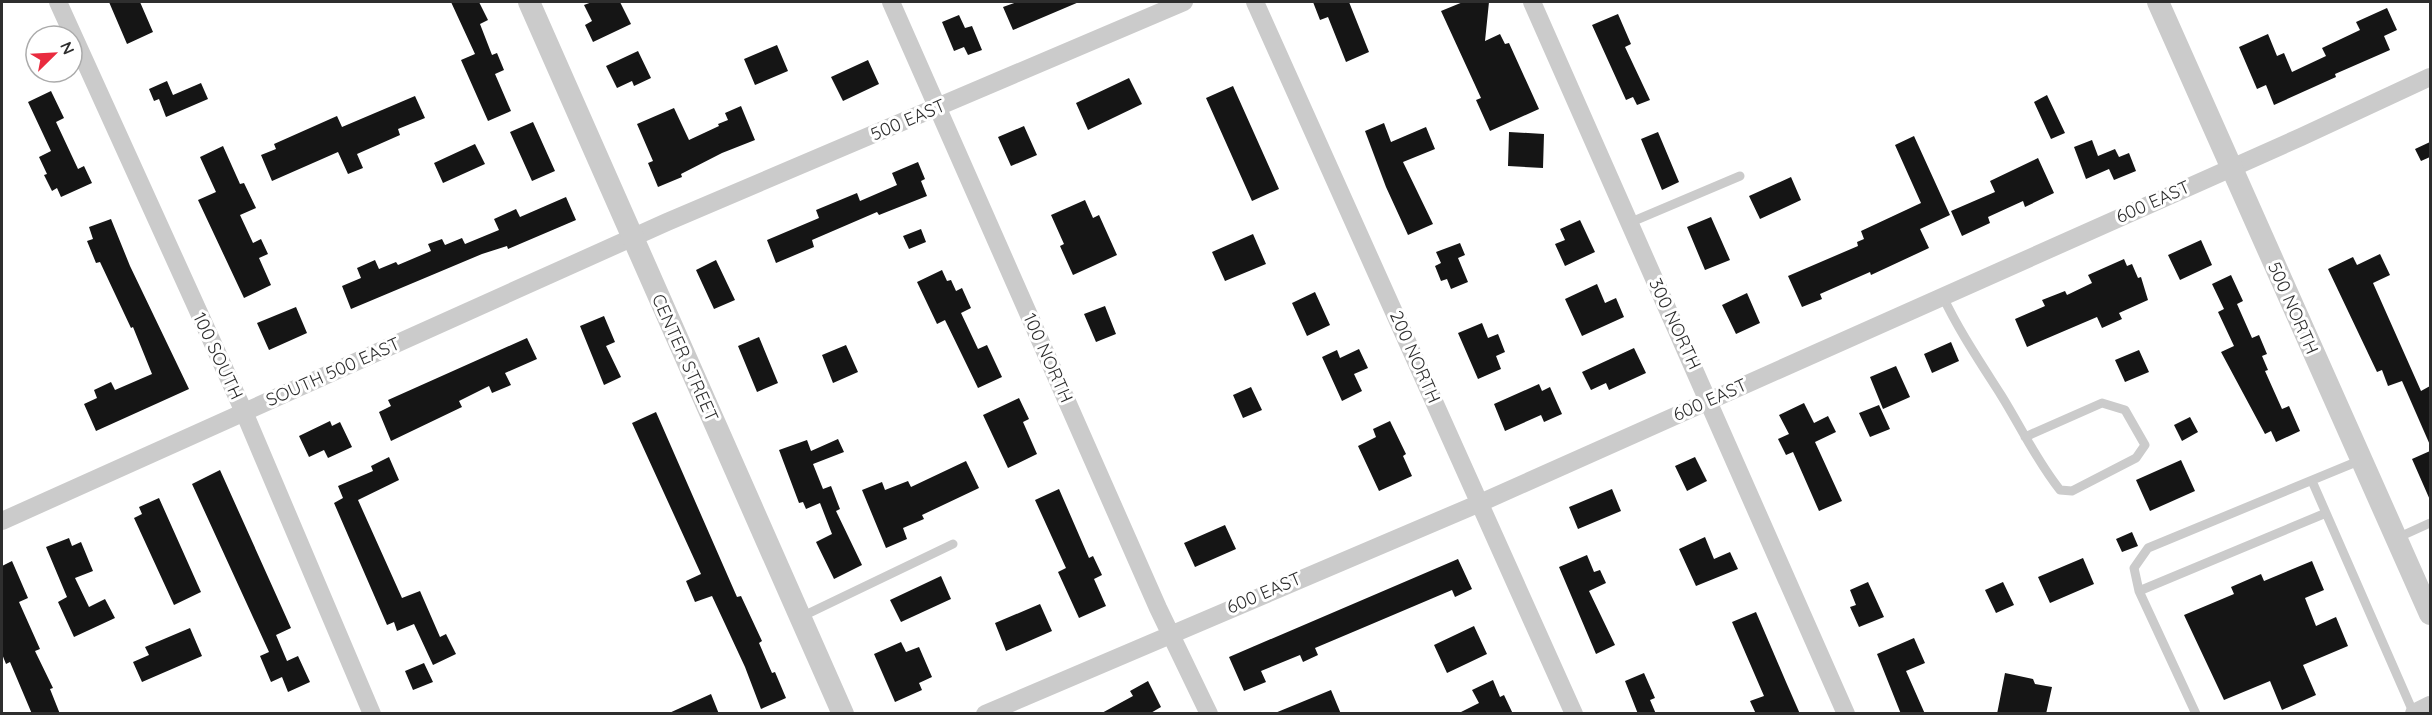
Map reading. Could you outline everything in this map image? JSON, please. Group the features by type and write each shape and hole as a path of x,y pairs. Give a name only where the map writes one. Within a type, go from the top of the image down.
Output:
{"street":[{"name":"100 SOUTH","path":"58,2 244,412 372,714"},
{"name":"CENTER STREET","path":"528,2 843,714"},
{"name":"100 NORTH","path":"891,2 1170,633 1209,714"},
{"name":"500 EAST","path":"632,238 1184,2"},
{"name":"200 NORTH","path":"1255,2 1574,714"},
{"name":"300 NORTH","path":"1532,2 1710,400 1846,714"},
{"name":"500 NORTH","path":"2158,2 2430,614"},
{"name":"600 EAST","path":"985,714 1170,633 1480,503 2430,77"},
{"name":"SOUTH 500 EAST","path":"2,521 632,238"},
{"path":"2415,714 2430,707"}],"lane":[{"path":"1629,223 1740,176"},
{"path":"1942,295 1978,363 2000,394 2038,463 2060,490 2072,491 2136,458 2145,445 2125,410 2102,403 2025,437"},
{"path":"2196,714 2139,591 2134,568 2148,548 2361,460"},
{"path":"2312,481 2415,714"},
{"path":"2139,591 2326,513"},
{"path":"2396,538 2430,523"},
{"path":"801,617 953,544"}],"building":[{"path":"109,2 140,2 153,32 127,44"},
{"path":"451,2 479,2 488,20 480,24 492,55 497,53 504,70 495,74 511,111 488,121 461,60 475,54"},
{"path":"592,2 620,2 631,24 593,42 585,25 592,21 584,5"},
{"path":"1017,2 1079,2 1013,30 1003,7"},
{"path":"1313,2 1349,2 1369,52 1346,62 1328,17 1320,20"},
{"path":"1463,2 1489,2 1485,41 1500,34 1505,44 1509,43 1539,109 1490,131 1476,100 1481,98 1441,11"},
{"path":"2387,8 2397,30 2384,36 2390,50 2335,74 2336,77 2274,105 2266,85 2257,89 2239,47 2268,34 2277,56 2284,53 2292,72 2326,56 2322,48 2360,30 2356,22"},
{"path":"1618,14 1631,44 1625,47 1650,100 1637,105 1633,97 1626,100 1592,25"},
{"path":"959,15 965,28 972,26 982,50 968,55 964,47 954,51 942,22"},
{"path":"777,45 788,71 755,85 744,59"},
{"path":"638,51 651,78 634,86 632,81 617,88 606,66"},
{"path":"868,60 879,84 843,101 831,77"},
{"path":"1129,78 1142,104 1088,130 1076,103"},
{"path":"167,81 173,95 201,83 208,99 166,117 159,99 154,101 149,89"},
{"path":"1233,86 1279,189 1252,201 1206,98"},
{"path":"51,91 64,118 56,122 78,169 84,166 92,183 61,197 57,188 52,191 44,175 47,174 39,157 51,151 28,102"},
{"path":"2047,95 2065,133 2051,139 2034,102"},
{"path":"415,96 425,118 398,129 400,135 357,154 363,168 348,174 338,152 272,181 261,155 276,149 274,144 337,116 342,127"},
{"path":"741,106 755,140 722,153 681,174 682,177 658,187 648,163 653,161 637,124 674,108 689,140 719,126 718,124 728,120 725,113"},
{"path":"533,122 555,171 532,181 510,132"},
{"path":"1384,123 1391,142 1426,127 1435,149 1403,162 1433,224 1408,235 1386,187 1365,131"},
{"path":"1024,126 1037,155 1011,166 998,137"},
{"path":"1509,132 1544,134 1543,168 1508,166"},
{"path":"1658,132 1679,182 1662,190 1641,139"},
{"path":"1914,136 1950,215 1920,229 1929,248 1871,275 1870,272 1820,294 1822,299 1802,307 1788,276 1858,246 1857,242 1864,239 1861,231 1921,203 1895,145"},
{"path":"2092,140 2098,156 2115,149 2119,157 2129,153 2136,171 2114,180 2109,169 2086,179 2074,147"},
{"path":"2430,142 2430,157 2421,161 2415,149"},
{"path":"475,144 485,164 443,183 434,163"},
{"path":"223,146 240,184 244,183 256,208 240,215 253,243 261,239 268,254 259,258 271,285 244,298 198,200 216,192 200,157"},
{"path":"2038,158 2054,193 2025,207 2023,201 1988,217 1990,223 1962,236 1951,211 1995,192 1990,181"},
{"path":"918,162 925,179 921,181 927,196 879,215 877,212 812,240 814,247 776,263 767,240 819,218 816,210 857,193 860,201 897,185 892,173"},
{"path":"1791,177 1801,200 1760,219 1749,196"},
{"path":"566,197 576,220 508,249 507,246 482,254 351,309 342,286 361,278 357,268 375,260 379,269 396,262 398,265 431,251 428,244 442,239 445,245 462,238 465,244 499,230 494,219 516,209 520,217"},
{"path":"1085,200 1093,218 1099,215 1117,255 1073,275 1060,246 1064,244 1051,215"},
{"path":"1711,217 1730,260 1705,270 1687,227"},
{"path":"111,219 130,266 189,389 96,431 84,404 97,398 94,390 111,382 115,390 152,374 133,327 131,328 100,262 96,263 87,241 93,239 89,227"},
{"path":"1580,220 1595,252 1565,266 1555,244 1565,240 1560,229"},
{"path":"921,229 926,242 909,249 903,236"},
{"path":"1253,234 1266,264 1225,281 1212,252"},
{"path":"2201,240 2212,265 2180,280 2168,255"},
{"path":"1460,243 1465,255 1458,258 1468,282 1451,289 1447,279 1441,281 1435,266 1441,263 1436,252"},
{"path":"2380,254 2390,275 2373,283 2421,391 2430,386 2430,445 2402,381 2388,386 2382,370 2377,372 2328,269 2353,257 2357,265"},
{"path":"2124,259 2127,266 2132,264 2138,278 2141,277 2148,300 2119,313 2122,319 2102,328 2097,317 2027,347 2015,319 2045,306 2042,300 2065,291 2067,295 2092,283 2088,275"},
{"path":"716,260 735,300 714,309 696,270"},
{"path":"942,270 947,281 951,280 956,291 962,288 971,308 961,313 978,349 987,345 1002,377 978,388 945,320 937,324 917,282"},
{"path":"2231,275 2243,301 2237,304 2252,338 2259,335 2267,354 2262,356 2268,370 2265,371 2282,409 2289,406 2300,431 2276,442 2271,431 2265,434 2221,352 2234,346 2218,312 2224,309 2212,284"},
{"path":"1597,284 1605,303 1616,298 1624,317 1582,336 1565,299"},
{"path":"1315,292 1330,325 1307,336 1292,303"},
{"path":"1747,293 1760,323 1736,334 1722,305"},
{"path":"1105,306 1116,334 1096,342 1084,314"},
{"path":"296,307 307,333 269,350 257,323"},
{"path":"604,316 615,342 606,346 621,377 604,385 580,326"},
{"path":"1482,323 1488,338 1498,334 1505,352 1496,356 1501,369 1478,379 1458,333"},
{"path":"759,337 778,383 757,392 738,346"},
{"path":"527,338 537,359 505,373 511,385 492,393 489,386 459,401 462,407 391,441 379,412 391,406 388,400"},
{"path":"1951,342 1959,361 1932,373 1924,354"},
{"path":"846,345 858,372 833,383 822,355"},
{"path":"1634,348 1646,373 1609,390 1606,383 1591,390 1582,372"},
{"path":"1359,349 1368,368 1354,374 1362,391 1342,401 1322,357 1337,350 1340,358"},
{"path":"2139,350 2149,372 2125,382 2115,360"},
{"path":"1896,366 1910,397 1883,409 1870,377"},
{"path":"1539,384 1542,391 1550,387 1562,414 1544,422 1541,415 1505,431 1494,404"},
{"path":"1251,387 1262,410 1243,418 1233,395"},
{"path":"1019,398 1029,419 1023,422 1037,454 1008,468 983,415"},
{"path":"1804,403 1814,423 1828,416 1836,432 1815,442 1842,501 1819,511 1793,452 1786,455 1778,439 1789,434 1779,415"},
{"path":"1879,405 1890,429 1870,437 1859,413"},
{"path":"656,412 737,597 741,596 762,641 759,643 772,673 775,672 786,698 761,709 745,667 712,596 695,602 686,581 701,574 632,423"},
{"path":"2190,417 2198,432 2182,441 2174,425"},
{"path":"330,421 332,426 340,422 352,447 328,458 324,450 309,457 299,436"},
{"path":"1390,421 1406,454 1403,456 1412,476 1379,491 1358,446 1376,437 1373,429"},
{"path":"838,439 844,452 813,464 823,489 831,486 840,509 836,511 862,565 834,579 816,542 832,534 820,503 806,509 803,502 799,503 779,450 807,440 811,451"},
{"path":"2430,451 2430,500 2412,459"},
{"path":"389,457 399,480 358,500 402,598 420,591 440,637 446,634 456,654 433,665 414,624 397,631 394,622 387,625 334,503 343,498 338,486 373,471 371,466"},
{"path":"1695,457 1707,481 1687,491 1675,466"},
{"path":"2181,460 2195,491 2150,511 2136,480"},
{"path":"966,461 979,488 922,515 924,519 903,528 907,539 886,548 862,490 882,482 885,490 908,481 911,487"},
{"path":"220,470 291,628 276,635 287,661 298,656 310,682 288,692 282,677 271,682 260,656 269,652 192,484"},
{"path":"1059,489 1089,558 1093,556 1102,575 1094,579 1106,606 1079,618 1058,572 1066,568 1035,500"},
{"path":"1612,489 1621,511 1578,529 1569,507"},
{"path":"159,498 201,592 174,605 134,518 142,514 139,507"},
{"path":"1225,525 1236,549 1195,567 1184,543"},
{"path":"2132,532 2138,546 2122,552 2116,539"},
{"path":"1705,537 1714,559 1730,552 1738,569 1696,586 1679,549"},
{"path":"69,538 72,546 81,542 93,571 75,578 89,607 105,599 115,618 74,637 58,602 67,597 46,547"},
{"path":"1587,555 1594,572 1600,570 1606,583 1589,591 1615,645 1596,654 1559,567"},
{"path":"2083,558 2094,584 2050,603 2038,577"},
{"path":"1458,559 1472,589 1455,597 1452,590 1315,648 1318,655 1303,662 1300,655 1261,671 1266,682 1244,691 1229,657"},
{"path":"12,561 28,598 19,602 40,649 35,651 53,688 50,689 60,714 32,714 10,662 6,664 2,654 2,566"},
{"path":"2312,561 2324,590 2305,598 2316,626 2336,617 2348,646 2303,665 2316,695 2282,710 2270,681 2224,700 2184,615 2234,594 2231,587 2261,574 2264,581"},
{"path":"941,576 951,599 901,622 890,600"},
{"path":"1868,582 1884,617 1859,627 1850,607 1856,605 1850,590"},
{"path":"2003,582 2014,605 1996,613 1985,590"},
{"path":"1040,604 1052,631 1006,651 995,623"},
{"path":"1756,612 1800,714 1756,714 1750,701 1764,696 1732,622"},
{"path":"1474,626 1487,654 1447,673 1434,645"},
{"path":"190,628 202,656 142,682 133,662 149,655 145,647"},
{"path":"1914,638 1925,663 1906,671 1925,714 1901,714 1877,654"},
{"path":"901,642 906,652 919,647 932,677 919,683 922,690 895,702 874,654"},
{"path":"424,663 433,682 413,690 405,671"},
{"path":"1644,673 1655,698 1650,700 1656,714 1638,714 1625,681"},
{"path":"2005,673 2033,679 2035,684 2052,687 2046,714 1997,714"},
{"path":"1493,680 1500,697 1504,695 1513,714 1457,714 1479,703 1472,690"},
{"path":"1148,681 1161,707 1149,714 1100,714 1133,696 1130,691"},
{"path":"1331,690 1341,714 1275,714 1275,713"},
{"path":"711,694 719,714 667,714"}]}
